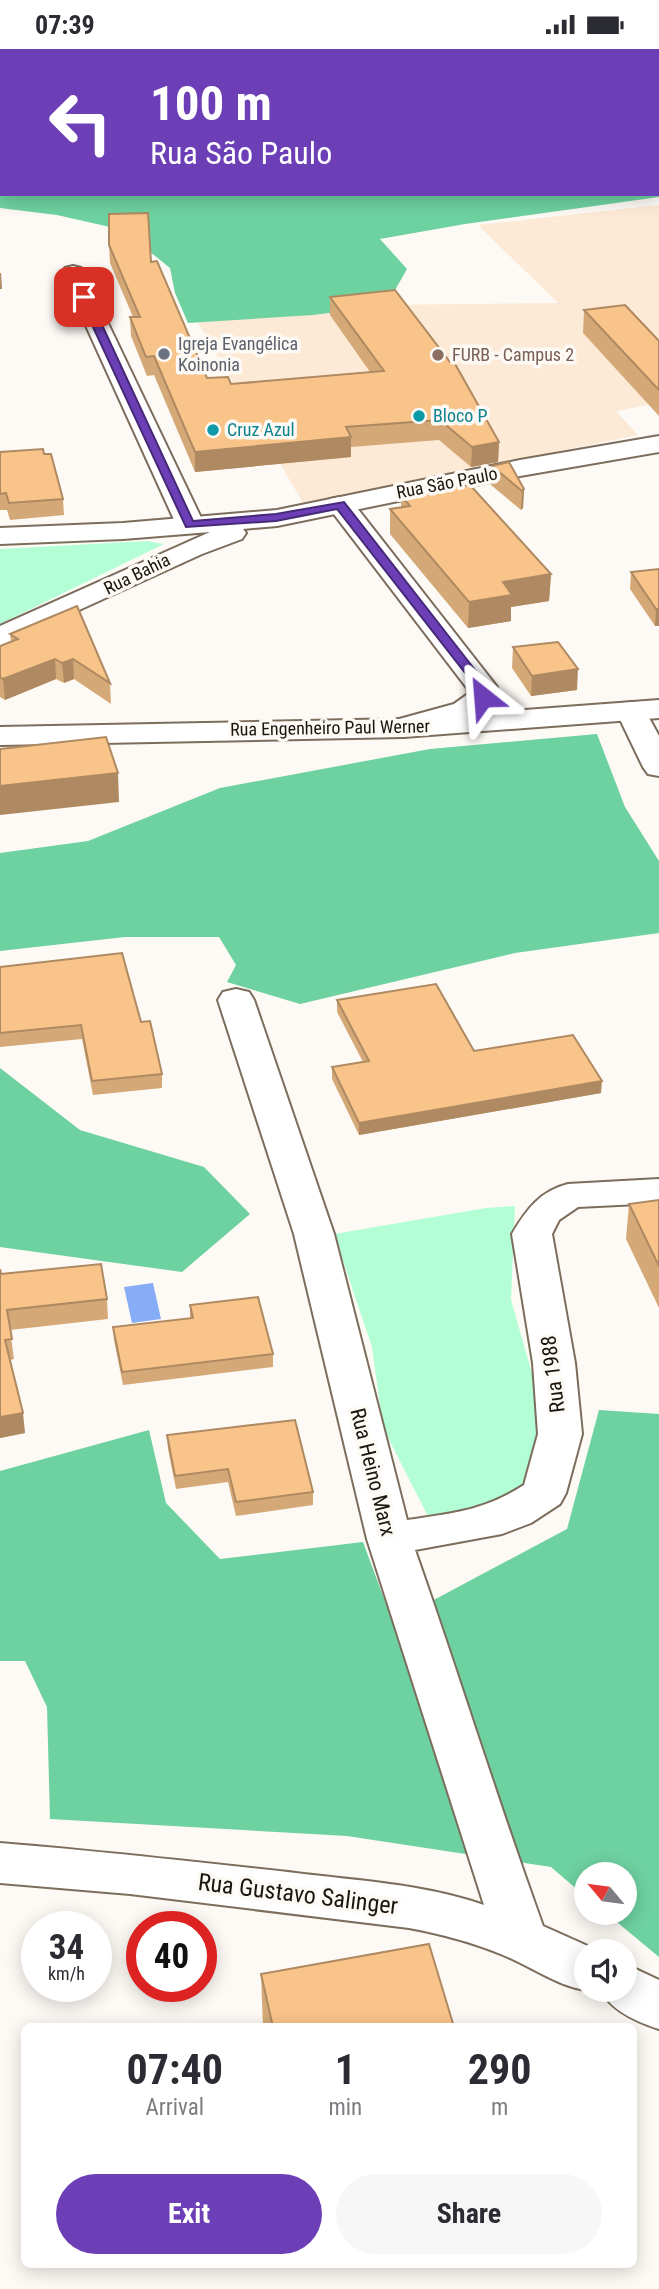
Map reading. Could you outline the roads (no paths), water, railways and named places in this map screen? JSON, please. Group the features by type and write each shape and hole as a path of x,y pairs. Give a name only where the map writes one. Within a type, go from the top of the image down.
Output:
{"street":[{"path":"73,273 190,524"},
{"name":"Rua São Paulo","path":"276,517 520,468 659,445"},
{"path":"340,505 482,687 483,697 465,711 403,727"},
{"path":"0,536 123,531 276,517"},
{"name":"Rua Bahia","path":"0,637 192,548 276,517"},
{"path":"645,710 659,767"},
{"name":"Rua Engenheiro Paul Werner","path":"0,736 403,727 645,710"},
{"name":"Rua Heino Marx","path":"236,1000 314,1234 389,1539 447,1710 481,1825 522,1940"},
{"name":"Rua 1988","path":"389,1539 486,1523 515,1513 544,1493 560,1434 554,1363 532,1234 544,1213 568,1196 659,1191"},
{"name":"Rua Gustavo Salinger","path":"0,1863 130,1874 409,1907 458,1917 522,1940 574,1964"},
{"path":"637,1993 659,2007"}],"water":[{"path":"153,1283 161,1319 132,1323 124,1287"}],"place":[{"name":"Igreja Evangélica Koinonia","path":"164,354"},
{"name":"FURB - Campus 2","path":"438,355"},
{"name":"Bloco P","path":"419,416"},
{"name":"Cruz Azul","path":"213,430"}]}
